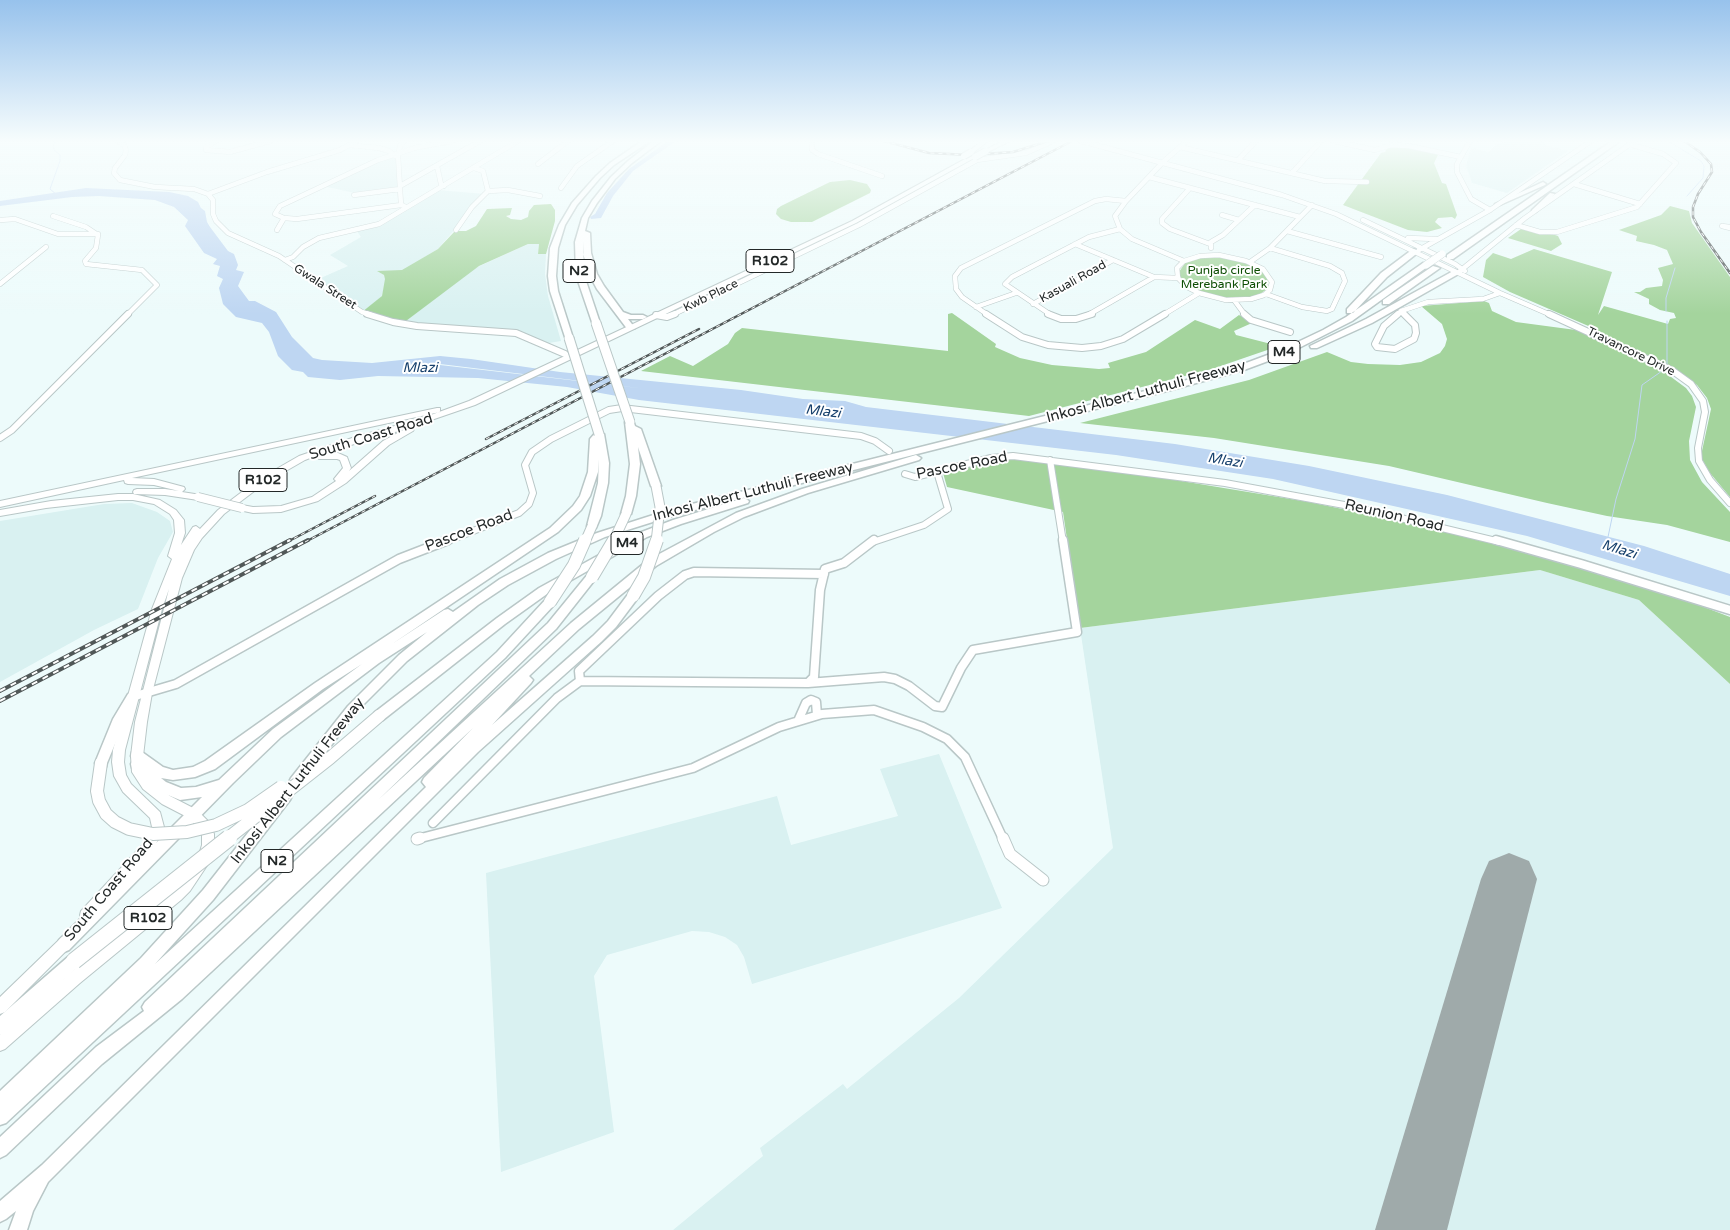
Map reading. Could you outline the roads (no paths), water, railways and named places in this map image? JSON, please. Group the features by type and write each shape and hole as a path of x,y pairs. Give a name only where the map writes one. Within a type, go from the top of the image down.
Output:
{"highway":[{"name":"N2","path":"0,1117 501,655 550,602 574,565 596,516 604,463 599,434 554,291 552,276 554,248 562,225 579,198"},
{"name":"N2","path":"0,1149 527,650 564,612 592,577 615,540 626,514 631,496 635,464 630,422 580,275 579,242 585,218 597,198"},
{"path":"1498,204 1511,198"},
{"name":"Inkosi Albert Luthuli Freeway","path":"379,716 501,620 543,591 643,536 714,510 1240,368 1284,352 1326,332 1355,315 1522,198"},
{"name":"Inkosi Albert Luthuli Freeway","path":"0,1102 146,963 184,922 253,839 335,729 370,690 402,658 446,623 504,582 552,556 635,523 711,502 1138,402 1247,373 1314,346 1349,327 1534,198"},
{"path":"1534,211 1547,198"},
{"path":"585,218 589,265 600,287 629,326"},
{"path":"1326,332 1362,300 1384,275 1420,250"},
{"path":"1314,346 1368,321 1460,270"},
{"path":"619,313 630,317 643,318"},
{"path":"300,918 329,892 483,739 598,639 612,624 632,596 644,577 658,537 660,507 656,486 639,436 630,422"},
{"path":"137,760 166,774 182,775 203,768 319,686 568,519 583,501 589,486 594,463 595,439 599,434"},
{"path":"97,1058 177,994 556,644 652,562 740,515 805,491 913,456"},
{"path":"277,733 375,660 461,605 504,582"},
{"path":"64,945 228,779 302,709 388,641"},
{"path":"0,1213 48,1171 300,918 546,661 556,644"},
{"path":"132,697 119,719 101,763 97,781 98,796 106,814 115,822 136,832 153,834 187,832 216,824 248,810 379,716"},
{"path":"0,1027 74,961 330,758 379,716"},
{"path":"137,760 162,786 180,794 203,792 228,779"},
{"path":"18,1230 31,1198 48,1171"}],"main road":[{"name":"South Coast Road","path":"629,326 847,222 890,198"},
{"name":"South Coast Road","path":"0,1007 64,945 96,903 149,846 158,827 156,816 127,788 120,776 119,750 157,609 170,571 188,539 202,520 239,489 278,465 308,451 350,437 434,414 491,390 857,220 895,198"},
{"name":"South Coast Road","path":"137,760 141,722 147,693 177,578 190,549 221,512 245,492 286,466 338,445 423,421 457,409 491,390"},
{"path":"0,504 417,415 491,390"},
{"path":"88,485 118,481 154,482 252,510 281,509 315,499 343,482 386,443 415,427 457,409"},
{"path":"243,507 278,507 305,500 331,485 347,468 344,459 328,455 286,466"},
{"path":"0,513 128,493 165,492 200,496"},
{"path":"45,505 93,499 133,497 157,502 174,512 179,520 180,533 157,609"},
{"name":"R102","path":"0,1044 75,978 186,887 202,864 208,845 206,827 193,814 166,800 147,785 138,772 137,760"}],"street":[{"path":"212,198 213,214 223,229 240,240 272,252 285,260"},
{"path":"296,198 280,206 275,214 284,218 306,218 400,204 408,206"},
{"path":"400,198 400,204"},
{"name":"Gwala Street","path":"285,260 292,257 303,246 319,238 375,226 422,198"},
{"path":"456,230 472,207 481,198"},
{"name":"Kwb Place","path":"656,315 669,316 858,225 907,198"},
{"path":"1128,198 1115,215 1115,221 1120,229 1136,241 1184,261"},
{"path":"1181,198 1161,222 1167,228 1210,244"},
{"path":"1229,198 1300,217"},
{"path":"1290,198 1348,219 1420,250"},
{"path":"1306,198 1347,213 1393,234 1420,250"},
{"path":"1471,198 1474,203 1490,210"},
{"path":"1420,250 1490,210 1506,198"},
{"path":"1460,270 1484,249 1553,198"},
{"path":"1622,198 1640,204"},
{"path":"1516,225 1540,232 1557,232 1634,208 1645,198"},
{"path":"1126,201 1106,199 1095,201 961,268 955,276 956,289 962,297 1014,333 1034,342 1085,348 1101,346 1123,339 1199,293"},
{"path":"1210,244 1223,235 1254,205"},
{"path":"1250,262 1270,248 1312,205"},
{"path":"1222,215 1239,220"},
{"path":"53,216 86,227 98,234"},
{"path":"277,230 284,218"},
{"path":"0,220 18,220 58,234 98,234"},
{"path":"1120,229 1097,234 1076,244 1005,282 1006,285 1033,304 1058,318 1079,319 1093,313 1154,277"},
{"path":"1287,231 1381,257"},
{"path":"0,438 12,430 157,285 142,270 86,264 85,261 96,248 98,234"},
{"path":"1393,234 1418,240 1438,239"},
{"path":"1076,244 1154,277 1178,278"},
{"path":"1210,244 1212,255"},
{"path":"0,284 46,247"},
{"path":"1266,294 1302,307 1327,312 1332,309 1345,281 1342,273 1330,266 1270,248"},
{"name":"Travancore Drive","path":"1420,250 1500,293 1606,339 1664,367 1688,382 1699,395 1705,408 1698,448 1700,462 1710,480 1730,503"},
{"path":"1212,255 1233,257 1250,262 1264,270 1271,278 1272,288 1266,294 1251,299 1219,299 1199,293 1187,287 1178,278 1177,268 1184,261 1194,257 1212,255"},
{"name":"Gwala Street","path":"285,260 344,300 374,317 444,330 516,334 561,357"},
{"name":"Kasuali Road","path":"1033,304 1113,260"},
{"path":"976,307 1016,293"},
{"path":"1401,311 1414,323 1416,330 1415,338 1398,348 1384,350 1377,347 1375,344 1382,329 1401,311 1420,303 1481,299 1500,293"},
{"path":"1234,300 1244,314 1252,320 1290,332"},
{"name":"Pascoe Road","path":"132,697 168,687 195,674 399,560 519,512 529,504 534,493 525,465 532,452 551,439 609,410 622,408 856,436 875,441 889,451"},
{"name":"Pascoe Road","path":"905,474 913,477 995,457 1018,456 1050,460"},
{"path":"433,823 557,698 580,681 808,683 884,677 895,679 909,686 935,706 942,707 960,668 973,650 1077,632 1050,460"},
{"name":"Reunion Road","path":"1050,460 1206,480 1355,507 1491,539 1581,564 1730,610"},
{"path":"808,683 814,677 820,590 825,570 844,564 876,539 924,525 948,509 937,472"},
{"path":"580,681 579,671 658,596 685,575 694,572 824,574"},
{"path":"798,721 806,703 811,700 816,702 817,716"},
{"path":"417,839 694,768 779,727 798,721 817,716 874,710 923,727 947,739 965,756 1010,854 1043,880"}],"water":[{"path":"17,198 61,198 0,206 0,201"},
{"name":"Mlazi","path":"133,198 192,198 198,202 205,211 210,227 228,251 234,254 238,265 236,270 244,272 238,286 249,301 255,301 276,312 292,337 313,358 372,363 440,356 471,359 560,372 741,390 803,399 845,401 866,407 1175,444 1309,466 1447,495 1644,546 1730,574 1730,596 1527,536 1273,479 1116,455 639,400 567,387 478,378 378,376 340,380 308,377 303,372 292,370 278,356 269,332 262,323 236,317 223,304 219,288 223,279 217,276 220,266 213,264 217,259 204,253 185,226 188,220 174,207 155,200","holes":["440,364 647,389 440,365"]}],"waterway":[{"path":"594,217 598,216 608,198"},
{"path":"1666,311 1666,298 1675,268"},
{"path":"1667,321 1667,366"},
{"name":"Mlazi","path":"1608,537 1616,499 1635,439 1642,385 1662,371"}],"railway":[{"path":"305,542 962,198"},
{"path":"1696,198 1693,207 1693,217 1701,232 1730,273"},
{"path":"486,439 699,329"},
{"path":"287,542 375,496"},
{"path":"0,691 290,540"},
{"path":"0,701 308,540"}],"park label":[{"name":"Punjab circle Merebank Park","path":"1224,278"}]}
